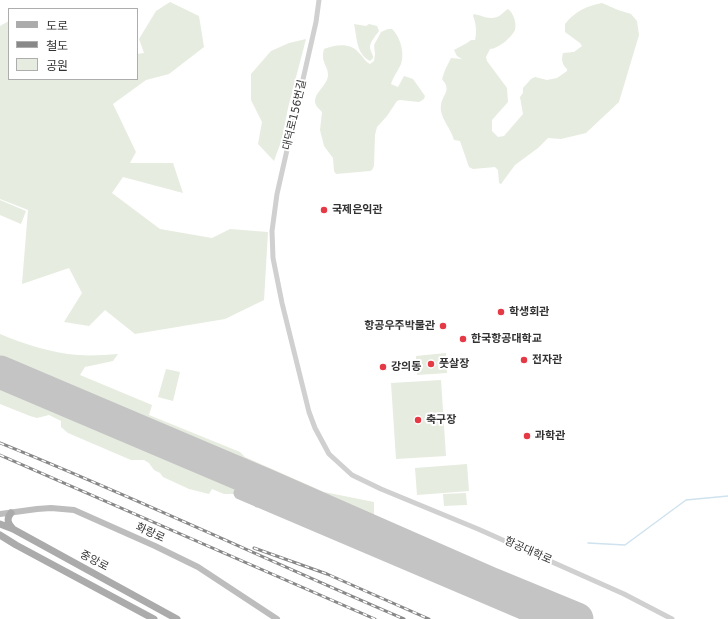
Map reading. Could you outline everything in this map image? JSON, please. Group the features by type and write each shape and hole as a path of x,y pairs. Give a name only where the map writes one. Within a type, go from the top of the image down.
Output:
{"main road":[{"name":"화랑로","path":"0,514 51,508 74,510 198,567 277,619"},
{"path":"11,513 8,521 13,529"},
{"name":"중앙로","path":"0,524 13,529 177,619"},
{"name":"중앙로","path":"0,535 16,546 154,619"}],"street":[{"name":"대덕로156번길","path":"319,0 316,22 277,194 272,230 273,258 282,303 315,428 329,454 352,475 381,489"},
{"name":"항공대학로","path":"381,489 478,529 624,594 672,619"}],"green space":[{"path":"170,2 199,16 204,47 169,74 146,80 113,104 136,152 130,163 173,163 183,193 123,177 112,193 160,229 212,238 230,229 268,232 264,300 225,319 135,334 105,310 89,326 64,322 82,293 69,268 22,284 28,210 0,199 0,26 8,22 8,80 138,80 138,54 144,53 139,39 156,11"},
{"path":"602,3 631,14 637,21 639,35 619,102 586,133 561,139 548,138 538,148 515,165 501,184 499,183 498,170 495,167 473,169 469,167 460,141 454,140 443,118 441,105 447,89 442,79 445,70 451,58 462,59 457,56 454,50 471,40 475,40 476,31 473,16 474,14 494,18 500,16 508,9 513,15 515,21 515,30 511,36 501,45 490,49 486,57 487,61 507,88 508,102 492,120 492,131 498,137 504,136 523,114 520,97 523,93 523,88 531,79 535,77 547,80 557,78 567,71 562,62 563,53 574,52 582,46 565,32 565,24 569,19 582,10"},
{"path":"354,24 366,26 369,24 377,26 379,31 370,45 373,58 370,61 365,58 360,50"},
{"path":"392,29 395,32 402,50 401,64 391,84 398,87 404,76 413,79 425,96 424,99 419,102 397,101 387,116 377,127 375,135 374,166 372,170 336,174 334,171 333,158 324,146 320,130 322,112 316,106 315,101 317,94 327,80 328,76 323,58 324,49 343,45 351,47 361,54 366,62 370,64 374,61 374,45 381,32"},
{"path":"306,39 288,108 282,139 274,161 258,144 262,122 251,100 251,74 271,51 289,43"},
{"path":"0,200 26,211 21,224 0,215"},
{"path":"0,334 28,345 68,354 118,354 113,361 85,367 80,375 152,405 149,415 240,452 245,457 324,492 374,502 374,518 371,523 0,363"},
{"name":"풋살장","path":"446,353 447,373 417,375 416,356"},
{"path":"166,369 180,372 173,401 158,397"},
{"path":"0,379 249,485 245,490 238,488 234,494 224,494 212,489 209,494 189,489 163,477 144,460 131,460 68,433 61,427 61,421 49,415 37,418 0,404"},
{"name":"축구장","path":"441,380 446,456 396,459 391,383"},
{"path":"467,464 469,491 417,495 415,468"},
{"path":"466,493 467,505 444,506 443,494"}],"waterway":[{"path":"588,543 625,545 686,500 728,496"}],"taxiway":[{"path":"251,480 255,485 255,493 258,501"},
{"path":"240,493 536,619"},
{"path":"378,551 383,537"}],"runway":[{"path":"0,372 266,485 492,584 577,619"}],"railway":[{"path":"0,443 102,486 404,619"},
{"path":"0,455 375,619"},
{"path":"254,548 327,574 429,619"}],"place":[{"name":"국제은익관","path":"324,210"},
{"name":"학생회관","path":"501,312"},
{"name":"항공우주박물관","path":"443,326"},
{"name":"한국항공대학교","path":"463,339"},
{"name":"전자관","path":"524,360"},
{"name":"풋살장","path":"431,364"},
{"name":"강의동","path":"383,367"},
{"name":"축구장","path":"418,420"},
{"name":"과학관","path":"527,436"}]}
